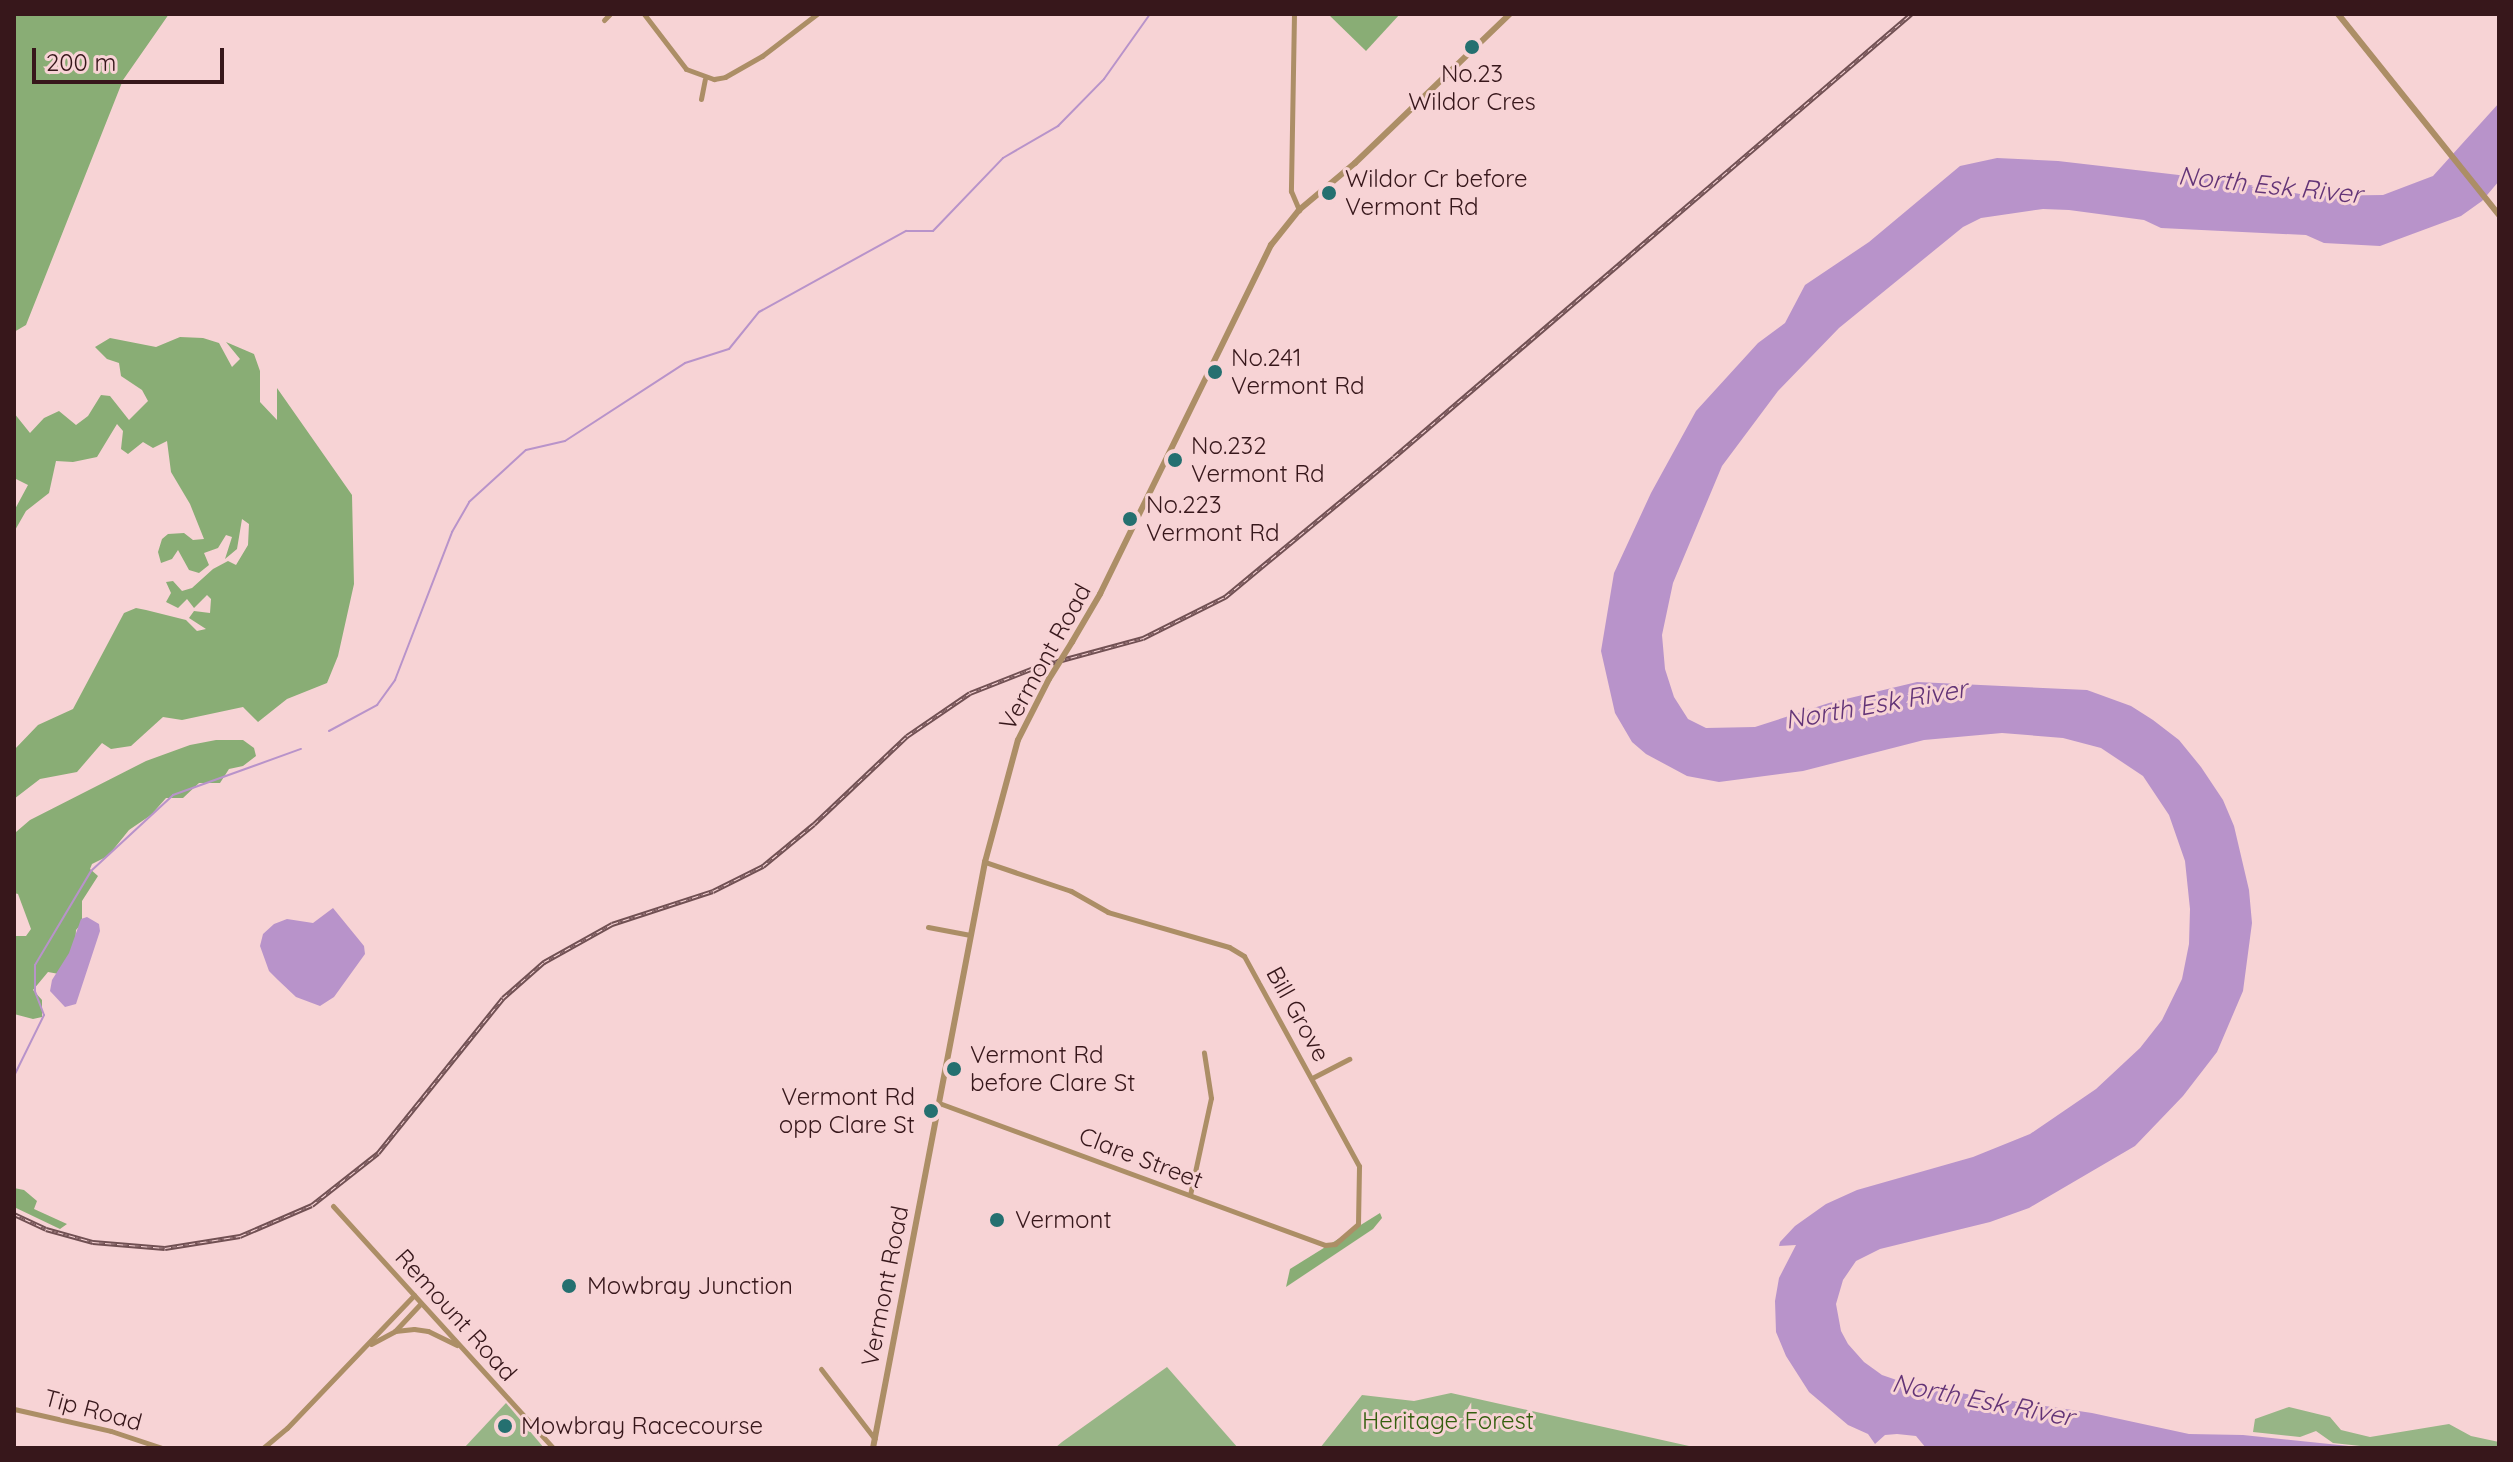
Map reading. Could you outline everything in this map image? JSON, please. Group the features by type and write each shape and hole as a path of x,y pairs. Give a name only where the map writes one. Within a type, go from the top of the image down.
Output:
{"street":[{"path":"604,20 610,14"},
{"path":"644,14 678,62 705,79 725,77 738,71 817,14"},
{"path":"1294,14 1291,191 1299,210"},
{"name":"Vermont Road","path":"873,1448 970,935 985,862 1018,740 1049,679 1107,581 1260,263 1299,210 1355,163 1510,14"},
{"path":"2338,14 2499,215"},
{"path":"701,99 705,79"},
{"name":"Bill Grove","path":"985,862 1071,891 1116,915 1237,951 1250,964 1360,1173 1358,1224 1331,1246"},
{"path":"928,927 970,935"},
{"path":"1190,1195 1211,1098 1204,1053"},
{"path":"1312,1078 1349,1059"},
{"name":"Clare Street","path":"939,1103 1331,1246"},
{"name":"Remount Road","path":"333,1206 553,1448"},
{"path":"263,1448 287,1428 414,1295"},
{"path":"363,1349 397,1330 421,1303"},
{"path":"389,1321 397,1330 428,1331 463,1349"},
{"path":"821,1369 875,1439"},
{"name":"Tip Road","path":"14,1409 111,1431 162,1448"}],"green space":[{"path":"14,14 169,14 123,80 26,325 14,332"},
{"path":"1328,14 1400,14 1366,51"},
{"path":"180,337 203,338 219,343 232,367 240,359 226,342 254,354 260,371 260,402 277,420 277,388 352,495 354,584 338,656 327,683 287,699 258,722 243,707 182,720 163,717 131,746 111,749 102,743 77,772 40,779 14,799 14,750 38,725 73,709 124,613 136,608 186,620 197,631 206,629 189,618 194,611 210,613 211,599 207,595 194,608 187,599 178,608 166,602 171,593 166,582 173,581 182,591 192,588 213,569 228,561 236,565 248,545 249,524 242,519 237,549 225,559 232,537 226,535 218,548 204,553 209,565 199,573 189,570 178,550 172,559 161,563 158,552 162,539 168,534 184,533 193,540 204,539 190,504 171,472 167,441 153,448 143,442 128,454 121,449 123,431 117,424 97,457 73,462 56,461 49,493 26,511 14,532 14,511 28,485 14,478 14,413 30,433 44,418 59,411 76,425 88,416 101,395 110,396 129,420 148,401 142,390 121,376 119,363 107,359 95,347 110,338 156,347"},
{"path":"216,740 243,740 254,748 256,756 243,766 229,769 220,783 199,783 183,798 166,798 151,815 129,830 108,856 92,864 90,869 98,876 82,901 82,923 76,930 75,948 59,974 48,972 33,990 42,1000 42,1017 33,1019 14,1014 14,936 26,936 31,929 18,894 14,893 16,832 30,820 146,761 190,745"},
{"path":"14,1188 24,1190 37,1201 34,1209 67,1224 60,1229 14,1207"},
{"path":"1380,1213 1382,1218 1373,1229 1286,1287 1290,1269"},
{"path":"1167,1367 1238,1448 1055,1448 1062,1442"},
{"name":"Heritage Forest","path":"1451,1393 1698,1448 1320,1448 1362,1395 1414,1401"},
{"name":"Mowbray Racecourse","path":"506,1403 544,1448 464,1448"},
{"path":"2289,1407 2330,1417 2341,1430 2370,1437 2449,1424 2471,1436 2499,1442 2499,1448 2379,1448 2333,1443 2316,1431 2300,1437 2253,1432 2255,1419"}],"water":[{"name":"North Esk River","path":"2499,103 2499,181 2482,201 2461,216 2380,246 2324,243 2306,235 2161,228 2144,220 2069,210 2043,209 1981,218 1963,227 1839,328 1778,391 1722,466 1673,583 1662,635 1665,669 1674,697 1688,719 1706,728 1755,727 1829,703 1917,682 2087,690 2131,706 2153,720 2179,740 2201,767 2223,800 2234,826 2249,890 2252,923 2243,991 2217,1052 2183,1096 2135,1146 2029,1208 1990,1222 1880,1249 1856,1261 1843,1280 1836,1304 1841,1331 1848,1344 1864,1362 1882,1375 1914,1386 2092,1413 2189,1434 2243,1435 2368,1448 1926,1448 1916,1436 1897,1434 1885,1435 1875,1444 1868,1434 1848,1425 1809,1392 1786,1356 1776,1332 1775,1301 1779,1278 1796,1245 1779,1246 1780,1242 1795,1226 1826,1204 1857,1190 1973,1157 2030,1134 2096,1089 2140,1048 2162,1020 2182,979 2189,944 2190,909 2185,861 2169,815 2143,776 2101,748 2063,738 2002,733 1924,740 1803,771 1719,782 1687,776 1646,754 1632,742 1615,713 1601,651 1614,573 1651,493 1696,411 1758,343 1785,323 1805,285 1869,242 1960,166 1997,158 2058,161 2222,180 2311,196 2383,195 2433,176"},
{"path":"333,908 364,946 365,954 334,997 320,1006 296,997 269,971 260,946 263,934 274,924 287,919 313,923"},
{"path":"87,917 99,924 100,931 76,1004 65,1007 50,991 52,980 69,953 81,919"}],"waterway":[{"path":"329,731 377,705 395,680 452,532 469,502 526,450 565,441 685,363 729,349 759,312 906,231 933,231 1003,158 1058,126 1104,79 1150,14"},
{"path":"14,1076 44,1015 35,991 35,965 91,871 173,795 301,749"}],"railway":[{"path":"14,1214 46,1229 93,1242 165,1248 240,1236 312,1205 378,1153 503,998 544,962 612,924 713,891 763,866 814,824 907,736 970,693 1036,667 1143,638 1225,597 1394,457 1911,14"}],"place":[{"name":"No.23 Wildor Cres","path":"1472,47"},
{"name":"Wildor Cr before Vermont Rd","path":"1329,193"},
{"name":"No.241 Vermont Rd","path":"1215,372"},
{"name":"No.232 Vermont Rd","path":"1175,460"},
{"name":"No.223 Vermont Rd","path":"1130,519"},
{"name":"Vermont Rd before Clare St","path":"954,1069"},
{"name":"Vermont Rd opp Clare St","path":"931,1111"},
{"name":"Vermont","path":"997,1220"},
{"name":"Mowbray Junction","path":"569,1286"},
{"name":"Mowbray Racecourse","path":"505,1426"}]}
